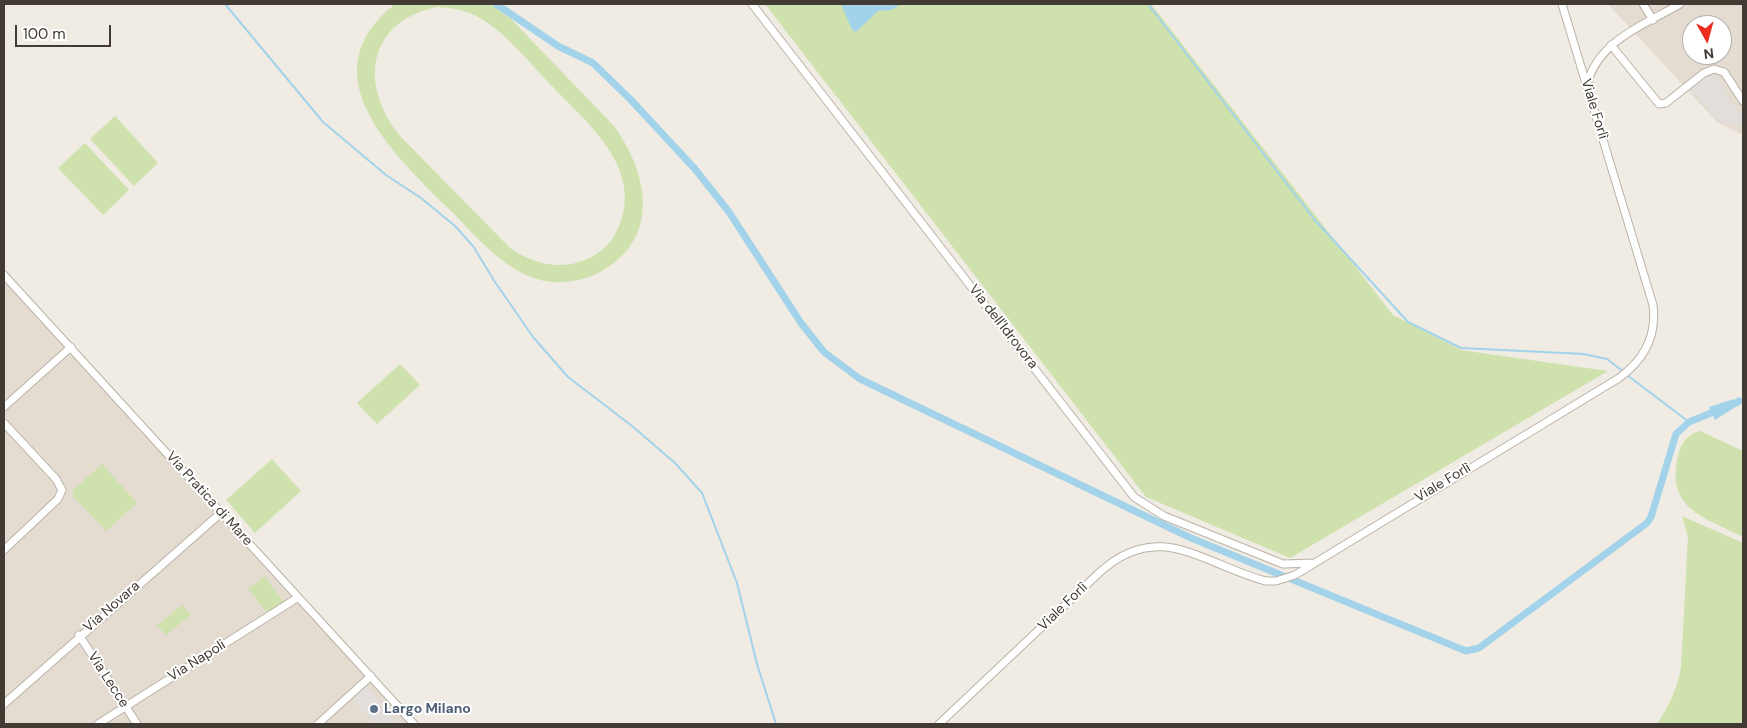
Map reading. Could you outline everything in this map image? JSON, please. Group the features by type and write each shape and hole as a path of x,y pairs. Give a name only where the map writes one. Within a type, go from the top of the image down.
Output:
{"street":[{"name":"Via dell'Idrovora","path":"752,4 1134,497 1164,516 1278,562 1314,563"},
{"name":"Viale Forlì","path":"939,724 1100,572 1129,552 1148,547 1171,546 1262,580 1272,581 1295,575 1621,376 1642,357 1651,340 1653,305 1562,4"},
{"path":"1644,4 1653,20"},
{"path":"1587,85 1594,64 1611,45 1680,4"},
{"path":"1611,45 1659,104 1666,103 1704,73 1714,69 1724,72 1743,101"},
{"name":"Via Pratica di Mare","path":"4,275 414,724"},
{"path":"4,407 71,347"},
{"path":"4,423 56,479 62,490 58,499 4,550"},
{"name":"Via Novara","path":"4,704 79,635 222,512"},
{"name":"Via Napoli","path":"98,724 297,598"},
{"name":"Via Lecce","path":"79,635 137,724"},
{"path":"318,724 371,676"}],"shaded area":[{"path":"1608,4 1743,4 1743,135 1717,122"},
{"path":"1713,70 1738,114 1743,111 1743,126 1720,122 1689,88"},
{"path":"4,281 303,605 411,724 4,724"},
{"name":"Largo Milano","path":"366,687 400,724 370,724 370,719 353,699"}],"green space":[{"path":"395,4 490,4 511,19 614,126 636,166 641,186 643,207 640,226 631,244 617,261 596,274 582,279 567,282 544,281 524,274 512,267 480,241 406,165 385,140 369,114 359,86 358,59 369,31","holes":["437,7 470,13 490,24 517,48 579,113 607,147 617,165 624,184 625,204 616,232 610,242 596,254 575,263 555,265 527,258 510,248 402,138 388,119 379,99 375,79 376,59 383,42 395,27 413,15"]},
{"path":"765,4 1151,4 1393,315 1461,350 1608,371 1290,558 1146,497"},
{"path":"115,116 158,163 134,186 90,139"},
{"path":"85,143 129,190 103,215 58,168"},
{"path":"400,364 420,385 377,424 357,403"},
{"path":"1700,431 1743,451 1743,537 1691,509 1683,500 1677,488 1676,473 1679,451 1689,437"},
{"path":"272,459 301,491 255,533 226,500"},
{"path":"102,464 137,503 106,531 72,495 74,493 72,491"},
{"path":"1682,516 1743,543 1743,724 1657,724 1672,697 1681,667 1688,537"},
{"path":"264,576 284,602 268,614 248,589"},
{"path":"182,605 191,615 166,635 157,625"}],"water":[{"path":"841,4 902,4 891,10 878,11 856,32 852,30"},
{"path":"1734,399 1737,406 1715,420 1709,407"}],"waterway":[{"path":"225,4 323,122 386,175 421,198 455,226 473,246 533,337 568,377 632,426 675,463 702,493 737,583 757,664 776,724"},
{"path":"496,4 558,46 593,63 631,100 695,169 729,212 801,323 824,352 860,379 1191,538 1466,651 1479,648 1647,523 1651,517 1676,434 1689,422 1711,413"},
{"path":"1148,4 1314,219 1408,322 1461,348 1584,354 1607,359 1624,372"},
{"path":"1627,375 1689,422"}],"place":[{"name":"Largo Milano","path":"374,709"}]}
